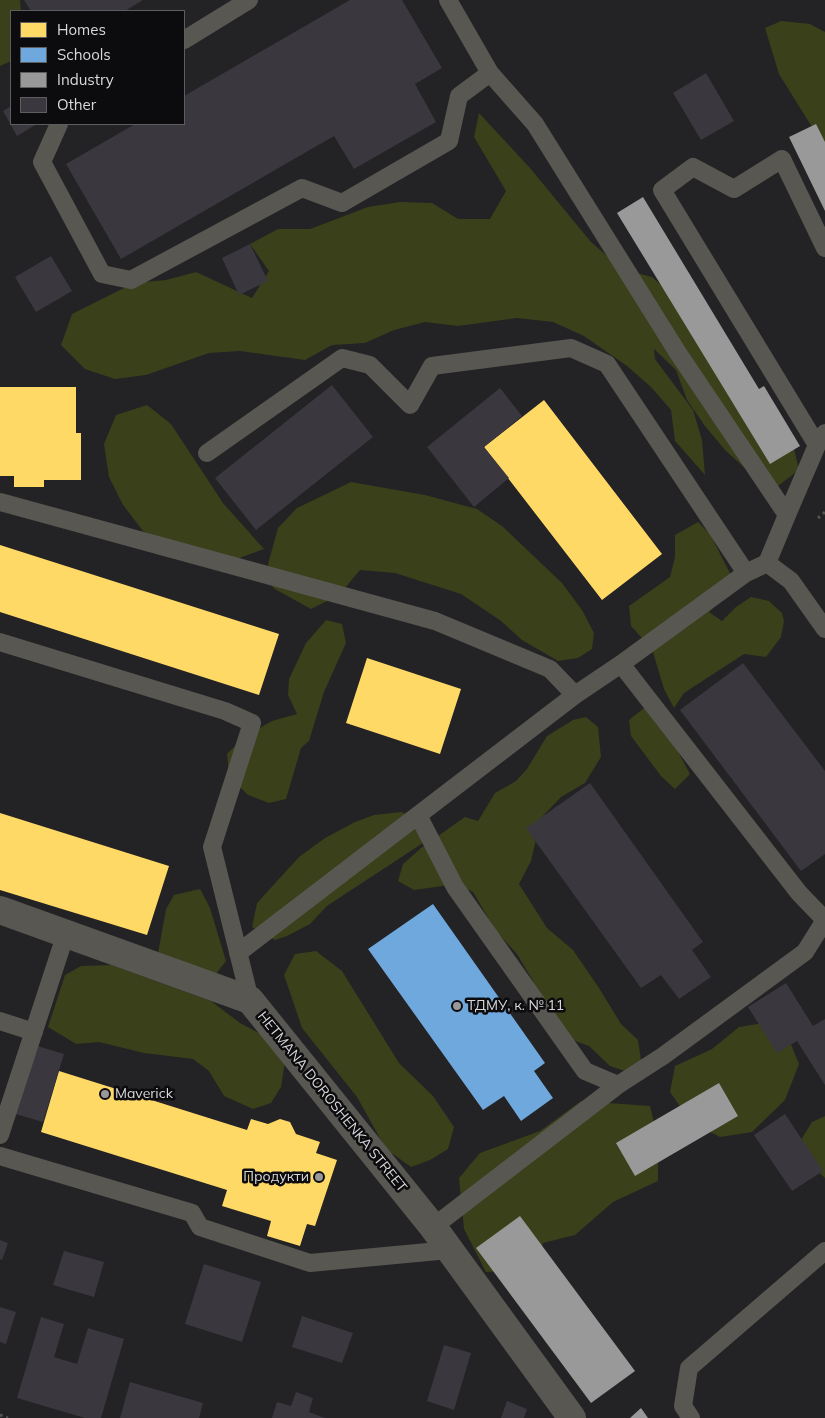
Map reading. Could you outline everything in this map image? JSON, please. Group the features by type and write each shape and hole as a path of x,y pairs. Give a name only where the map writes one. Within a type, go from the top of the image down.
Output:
{"street":[{"name":"HETMANA DOROSHENKA STREET","path":"0,910 250,1000 433,1227 572,1418"}],"lane":[{"path":"185,39 249,0"},
{"path":"448,0 490,73 535,124 678,353 787,515"},
{"path":"59,125 42,162 102,274 131,280 302,188 342,203 358,194 449,141 459,96 490,73"},
{"path":"238,954 575,695 746,573 767,563 821,439 662,190 693,166 734,189 782,159 825,248"},
{"path":"207,453 342,358 370,365 410,405 432,366 571,348 606,364 746,573"},
{"path":"0,502 435,621 550,669 575,695"},
{"path":"767,563 791,581 825,629"},
{"path":"0,642 225,712 252,723 212,847 250,1000"},
{"path":"433,1227 618,1085 663,1056 805,952 825,920 799,893 621,664"},
{"path":"418,815 456,887 585,1071 618,1085"},
{"path":"0,1135 66,934"},
{"path":"0,1021 34,1032"},
{"path":"0,1156 192,1213 200,1227 310,1263 448,1250"},
{"path":"691,1418 684,1406 689,1368 825,1251"}],"path":[{"path":"0,1416 8,1418"}],"green space":[{"path":"0,0 20,0 21,10 10,10 10,61 0,66"},
{"path":"781,21 810,24 825,32 825,153 820,140 779,74 765,28"},
{"path":"479,113 530,168 591,242 622,269 652,277 675,297 792,440 799,470 774,489 748,471 725,450 705,426 687,400 676,370 654,349 655,359 693,410 702,440 705,475 675,441 671,410 651,387 627,366 584,336 553,322 517,318 458,326 425,322 394,330 365,343 332,345 305,360 240,351 209,353 146,375 115,379 85,369 61,345 72,314 134,283 166,280 196,272 252,298 269,271 250,244 278,229 310,229 368,207 400,202 432,203 458,219 490,219 506,191 474,137"},
{"path":"147,405 171,424 223,503 264,549 234,560 171,545 143,531 123,505 109,477 104,444 116,415"},
{"path":"351,482 425,495 477,509 502,526 562,583 582,610 594,633 592,649 578,658 558,661 522,640 501,621 461,594 395,573 360,570 339,595 311,609 273,588 268,564 278,528 297,508"},
{"path":"698,522 710,534 733,579 725,596 709,612 722,621 736,607 751,597 769,601 782,613 784,621 781,637 766,657 744,654 684,693 674,708 664,689 652,649 631,626 629,606 670,577 675,557 675,535"},
{"path":"326,620 342,624 346,643 324,692 309,741 301,748 286,799 269,803 248,795 229,776 227,754 244,737 272,721 297,714 288,695 289,679 306,643"},
{"path":"644,708 655,719 675,746 690,774 675,789 661,776 631,736 629,720"},
{"path":"586,717 598,727 601,757 585,783 561,797 541,818 531,861 519,884 547,928 573,950 621,1024 638,1040 641,1060 628,1072 610,1066 589,1046 564,1037 544,1010 533,981 517,954 496,931 473,892 457,884 414,890 398,881 403,864 421,848 465,817 478,821 495,793 516,781 527,769 547,736 573,720"},
{"path":"401,812 432,824 429,839 327,906 310,924 287,936 275,940 252,927 257,903 299,857 325,838 355,822 374,815"},
{"path":"200,889 210,908 226,961 213,978 157,959 166,909 174,895"},
{"path":"316,951 342,971 399,1063 433,1096 454,1127 448,1149 430,1160 411,1167 386,1149 357,1097 302,1028 284,975 295,954"},
{"path":"111,965 211,1001 240,1023 270,1039 285,1062 281,1087 271,1103 253,1109 224,1096 209,1071 193,1059 144,1053 99,1042 76,1044 48,1027 65,975 81,966"},
{"path":"769,1022 788,1037 799,1064 785,1100 752,1132 720,1137 691,1122 670,1092 675,1066 712,1049 739,1027"},
{"path":"581,1101 650,1106 658,1139 658,1181 613,1202 575,1235 543,1243 537,1270 486,1272 464,1229 459,1178 480,1153 540,1131"},
{"path":"825,1116 825,1178 814,1168 799,1143 812,1122"}],"building: Homes":[{"path":"0,387 76,387 76,433 81,433 81,480 44,480 44,487 14,487 14,476 0,476"},
{"path":"544,400 662,554 602,600 484,447"},
{"path":"0,545 279,634 259,695 0,612"},
{"path":"367,658 461,689 440,754 346,723"},
{"path":"0,813 169,866 147,935 0,890"},
{"path":"59,1071 247,1130 251,1119 268,1124 280,1119 290,1122 296,1134 320,1142 316,1153 337,1160 315,1226 307,1224 300,1246 267,1236 271,1221 222,1206 227,1190 41,1132"}],"building: Schools":[{"name":"ТДМУ, к. № 11","path":"433,904 545,1063 534,1071 553,1098 521,1121 504,1096 483,1110 368,949"}],"building: Industry":[{"path":"816,124 825,142 825,211 789,137"},
{"path":"643,197 759,389 764,386 800,446 770,464 617,213"},
{"path":"719,1083 738,1116 635,1176 616,1143"},
{"path":"520,1216 635,1371 591,1403 476,1248"},
{"path":"641,1408 648,1418 630,1418"}],"building: Other":[{"path":"24,0 143,0 127,10 30,10"},
{"path":"350,0 402,0 442,68 415,84 436,122 354,169 334,136 121,259 66,164 133,125 185,125 185,95"},
{"path":"706,73 734,121 701,140 673,93"},
{"path":"10,107 10,124 3,111"},
{"path":"11,125 35,125 17,136"},
{"path":"250,244 268,281 239,295 222,258"},
{"path":"51,256 72,291 36,312 15,277"},
{"path":"332,385 373,437 256,530 215,478"},
{"path":"500,388 522,416 484,447 509,478 474,507 427,447"},
{"path":"743,663 825,771 825,854 801,871 680,710"},
{"path":"590,783 703,942 692,950 711,977 679,999 661,975 641,988 526,828"},
{"path":"786,983 813,1026 825,1019 825,1085 797,1041 777,1053 748,1007"},
{"path":"34,1045 64,1054 43,1122 12,1113"},
{"path":"785,1114 823,1171 792,1191 754,1135"},
{"path":"0,1240 8,1243 2,1260 0,1259"},
{"path":"64,1251 104,1262 94,1297 53,1285"},
{"path":"204,1264 261,1282 242,1342 185,1324"},
{"path":"0,1307 16,1312 6,1344 0,1342"},
{"path":"302,1316 353,1333 342,1363 292,1347"},
{"path":"41,1317 64,1324 54,1357 77,1364 88,1328 124,1339 101,1418 85,1418 17,1398"},
{"path":"444,1345 471,1353 454,1410 427,1401"},
{"path":"130,1382 203,1403 199,1418 120,1418"},
{"path":"296,1392 313,1398 309,1412 325,1418 272,1418 277,1402 291,1406"},
{"path":"507,1401 527,1409 524,1418 501,1418"}],"place":[{"name":"ТДМУ, к. № 11","path":"457,1006"},
{"name":"Maverick","path":"105,1094"},
{"name":"Продукти","path":"319,1177"}]}
